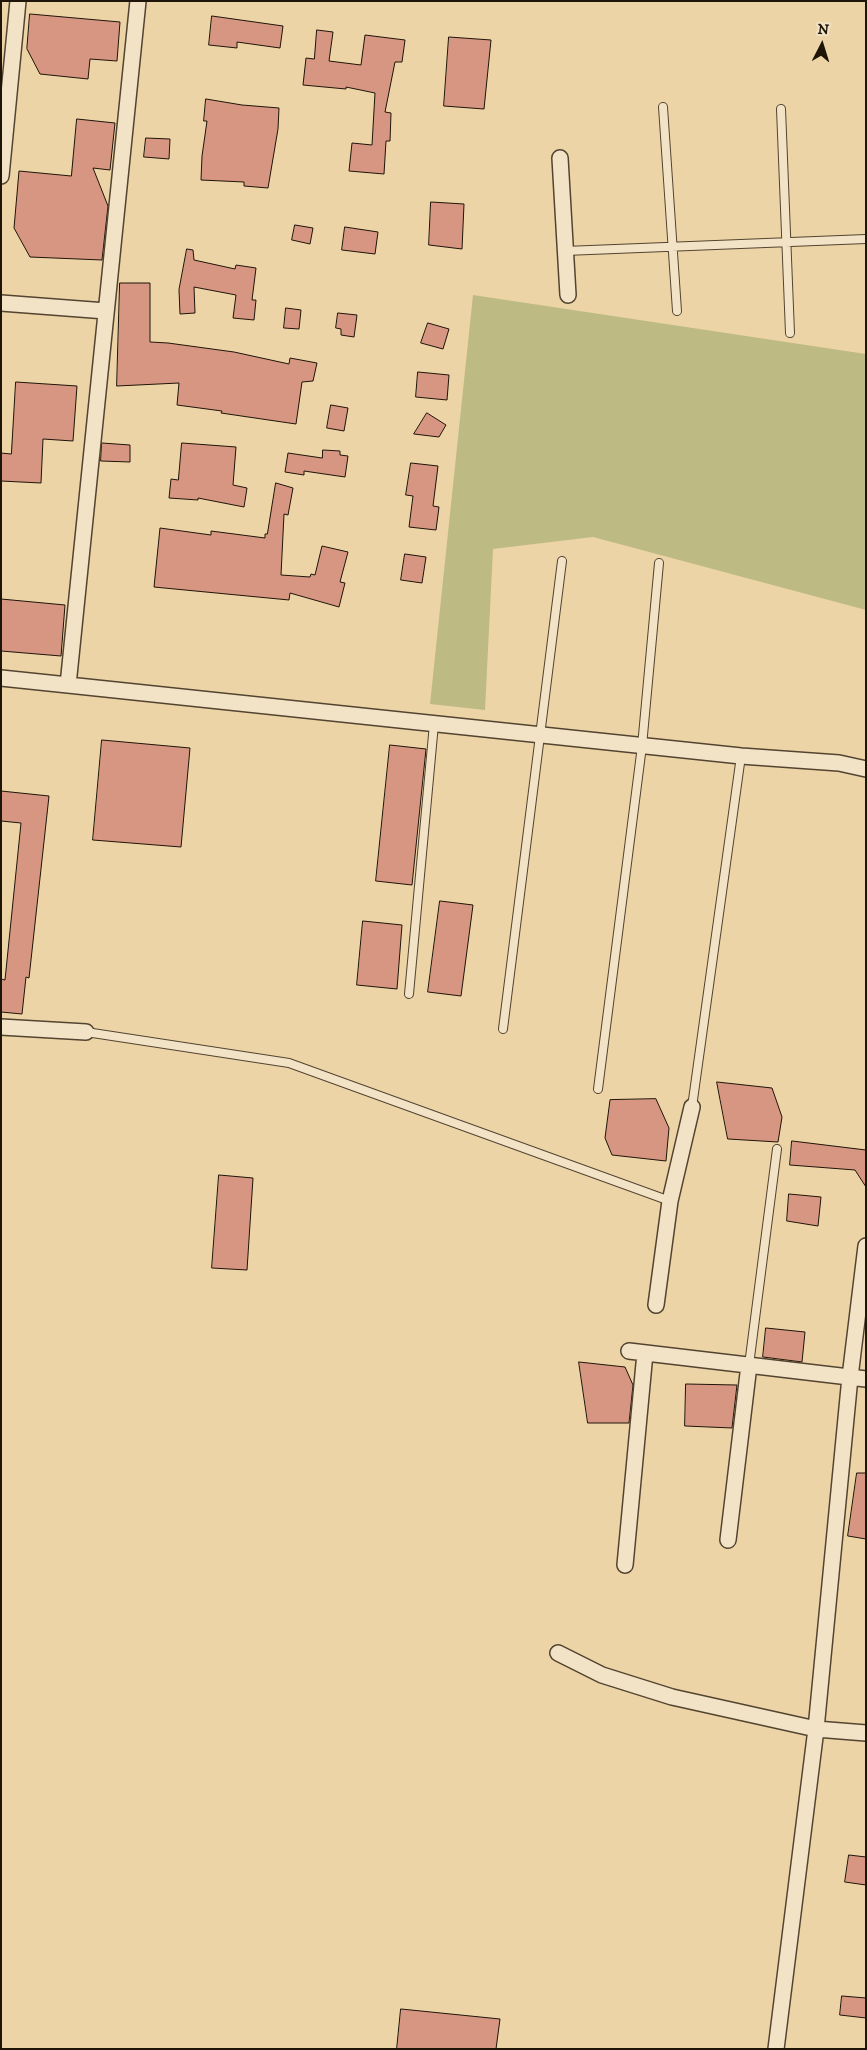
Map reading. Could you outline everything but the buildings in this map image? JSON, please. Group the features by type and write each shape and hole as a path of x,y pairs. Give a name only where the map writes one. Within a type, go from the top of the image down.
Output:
{"street":[{"path":"1,176 18,1"},
{"path":"68,685 138,1"},
{"path":"560,158 568,295"},
{"path":"1,303 106,311"},
{"path":"1,678 740,756 839,763 866,769"},
{"path":"1,1027 86,1032"},
{"path":"656,1305 670,1201 692,1107"},
{"path":"776,2049 816,1729 850,1377 866,1246"},
{"path":"629,1351 866,1379"},
{"path":"625,1564 646,1353"},
{"path":"728,1540 749,1365"},
{"path":"558,1652 602,1674 672,1698 816,1729 866,1733"}],"lane":[{"path":"663,107 677,312"},
{"path":"782,109 790,333"},
{"path":"566,251 866,239"},
{"path":"503,1029 538,735 562,561"},
{"path":"598,1089 642,746 659,563"},
{"path":"409,994 434,724"},
{"path":"692,1107 740,756"},
{"path":"86,1032 289,1063 670,1201"},
{"path":"749,1365 777,1149"}],"shaded area":[{"path":"473,295 866,354 866,610 593,537 493,549 485,710 430,704"}]}
